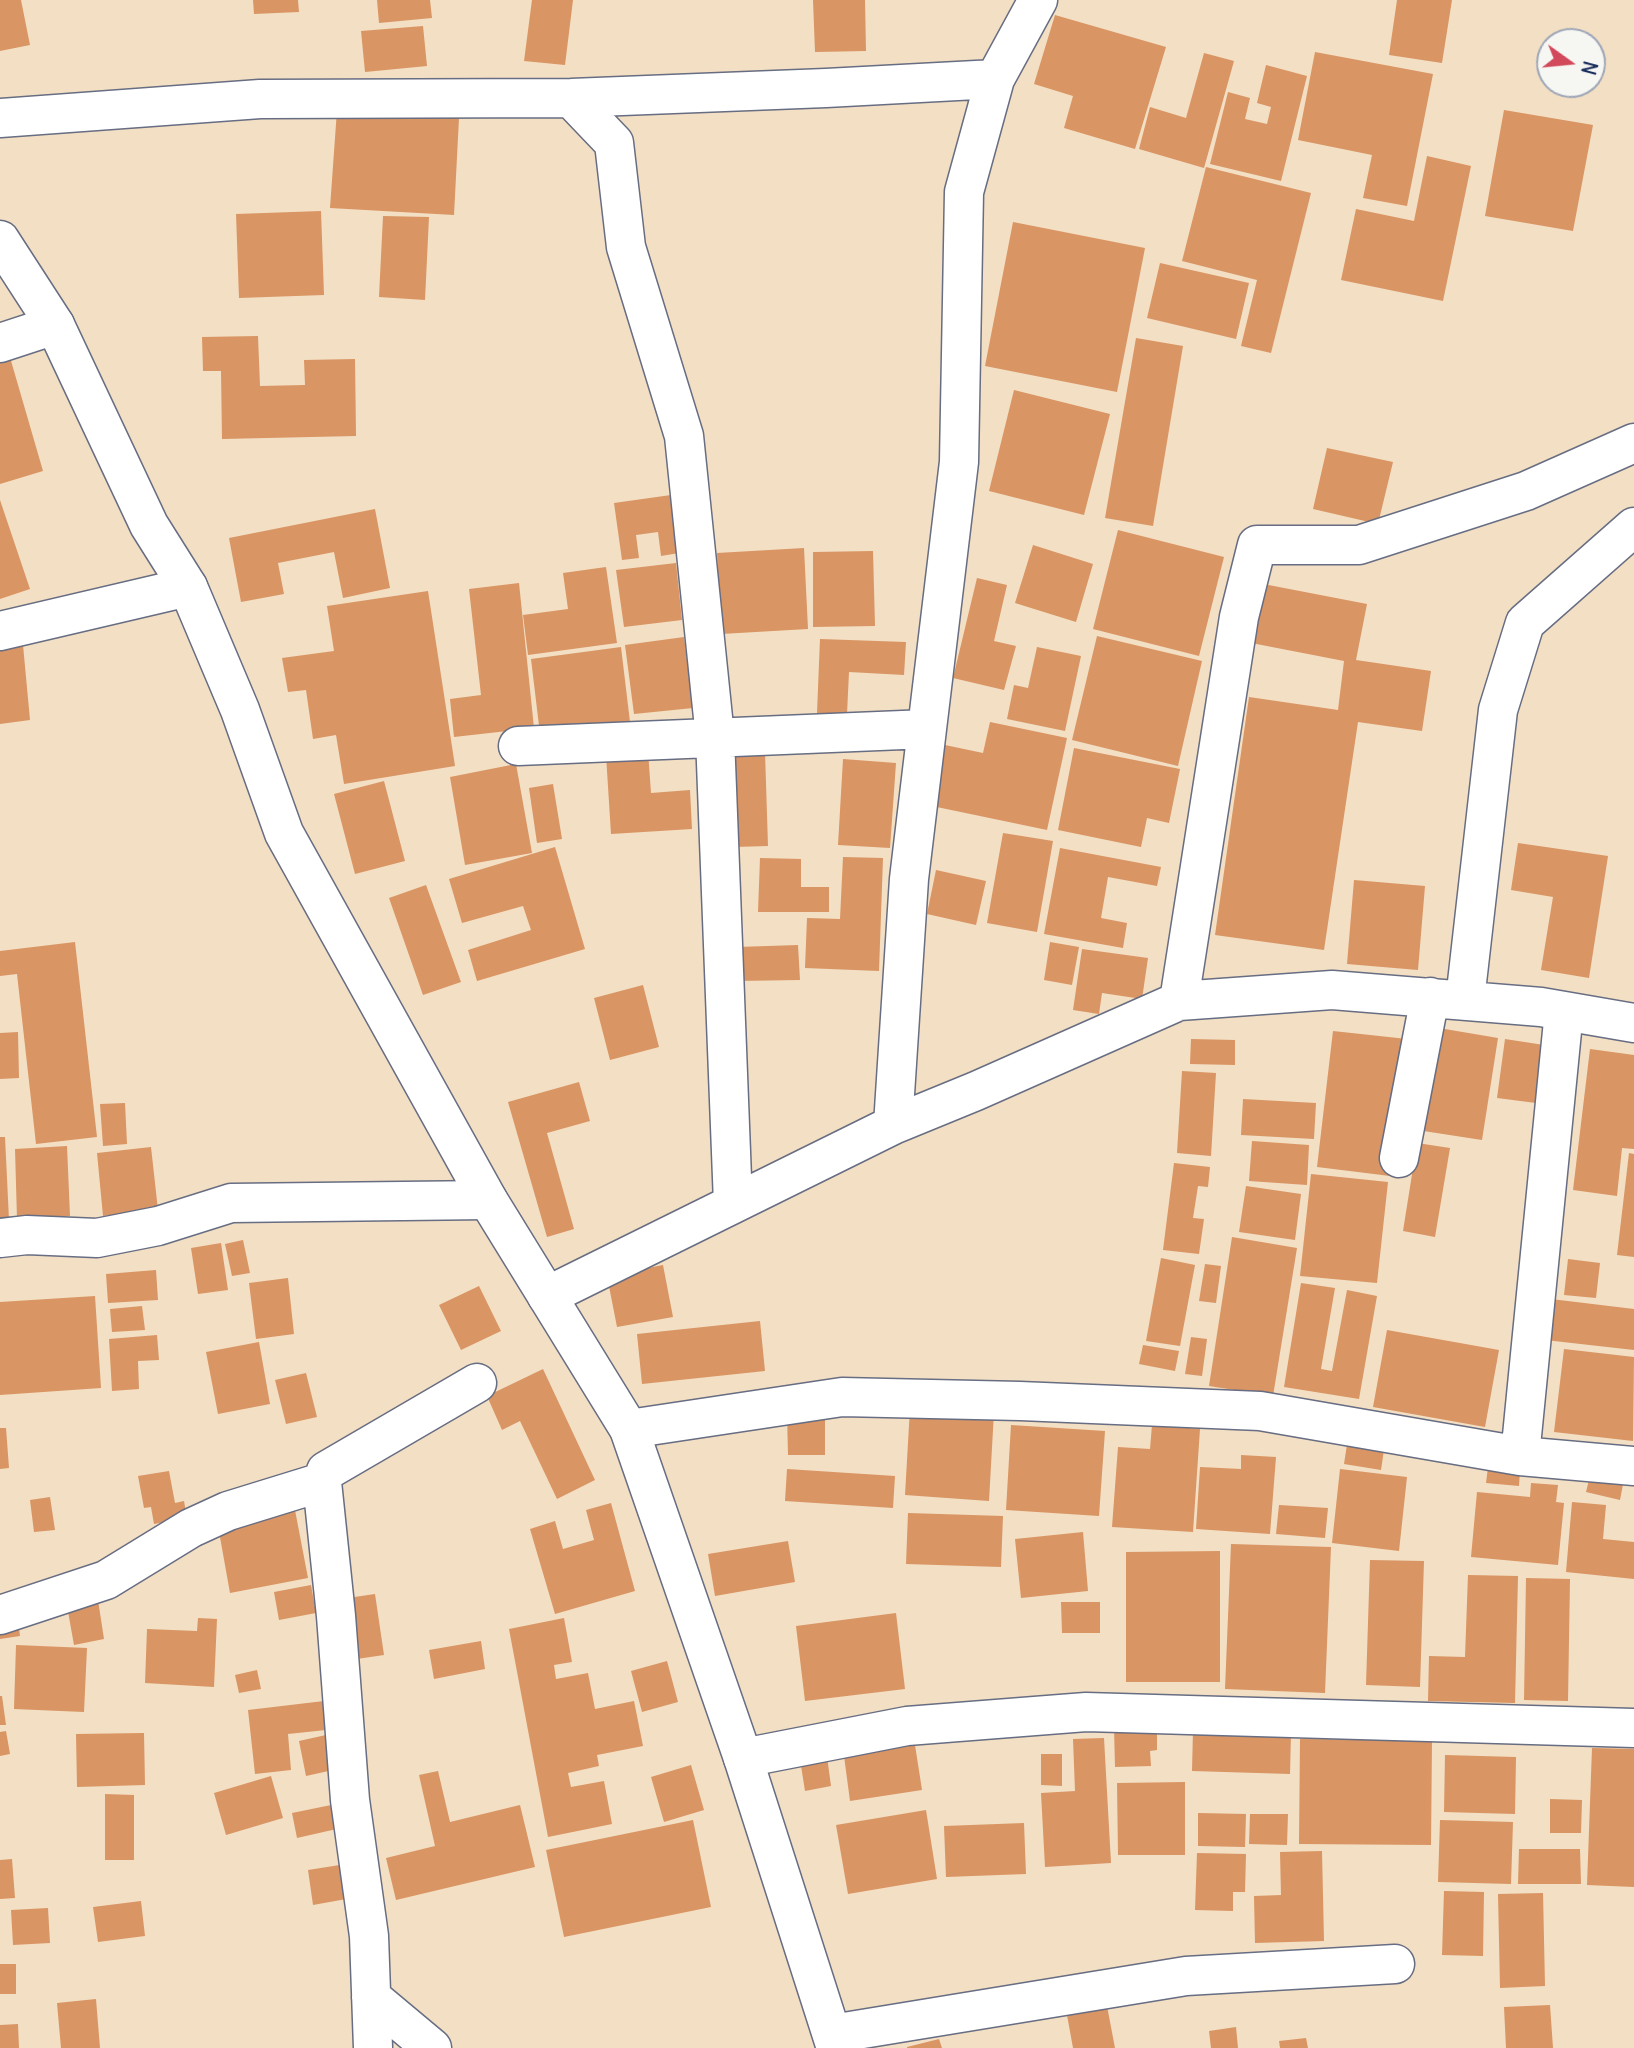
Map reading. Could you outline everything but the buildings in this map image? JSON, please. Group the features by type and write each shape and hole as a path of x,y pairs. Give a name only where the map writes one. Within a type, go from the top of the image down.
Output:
{"street":[{"path":"893,1125 909,879 959,462 964,192 995,79 1038,0"},
{"path":"0,118 261,99 571,98 995,79"},
{"path":"571,98 614,143 626,247 684,436 715,737 733,1204"},
{"path":"0,240 55,325 149,524 188,587 240,710 284,833 488,1200 629,1429 743,1758 834,2041 1186,1976 1395,1964"},
{"path":"0,343 55,325"},
{"path":"1179,1001 1239,617 1257,545 1359,545 1526,491 1634,443"},
{"path":"1399,1158 1447,998 1498,710 1525,623 1634,527"},
{"path":"0,631 188,587"},
{"path":"518,746 927,729"},
{"path":"547,1296 893,1125 1179,1001 1332,990 1447,998 1564,1011 1634,1023"},
{"path":"1520,1456 1564,1011"},
{"path":"0,1238 27,1235 97,1238 158,1226 231,1203 488,1200"},
{"path":"373,2048 369,1936 350,1800 336,1616 322,1482 326,1471 477,1383"},
{"path":"629,1429 842,1396 1020,1401 1260,1411 1520,1456 1634,1466"},
{"path":"0,1615 106,1580 191,1528 228,1511 322,1482"},
{"path":"743,1758 907,1726 1086,1712 1634,1728"},
{"path":"371,1997 432,2048"}]}
